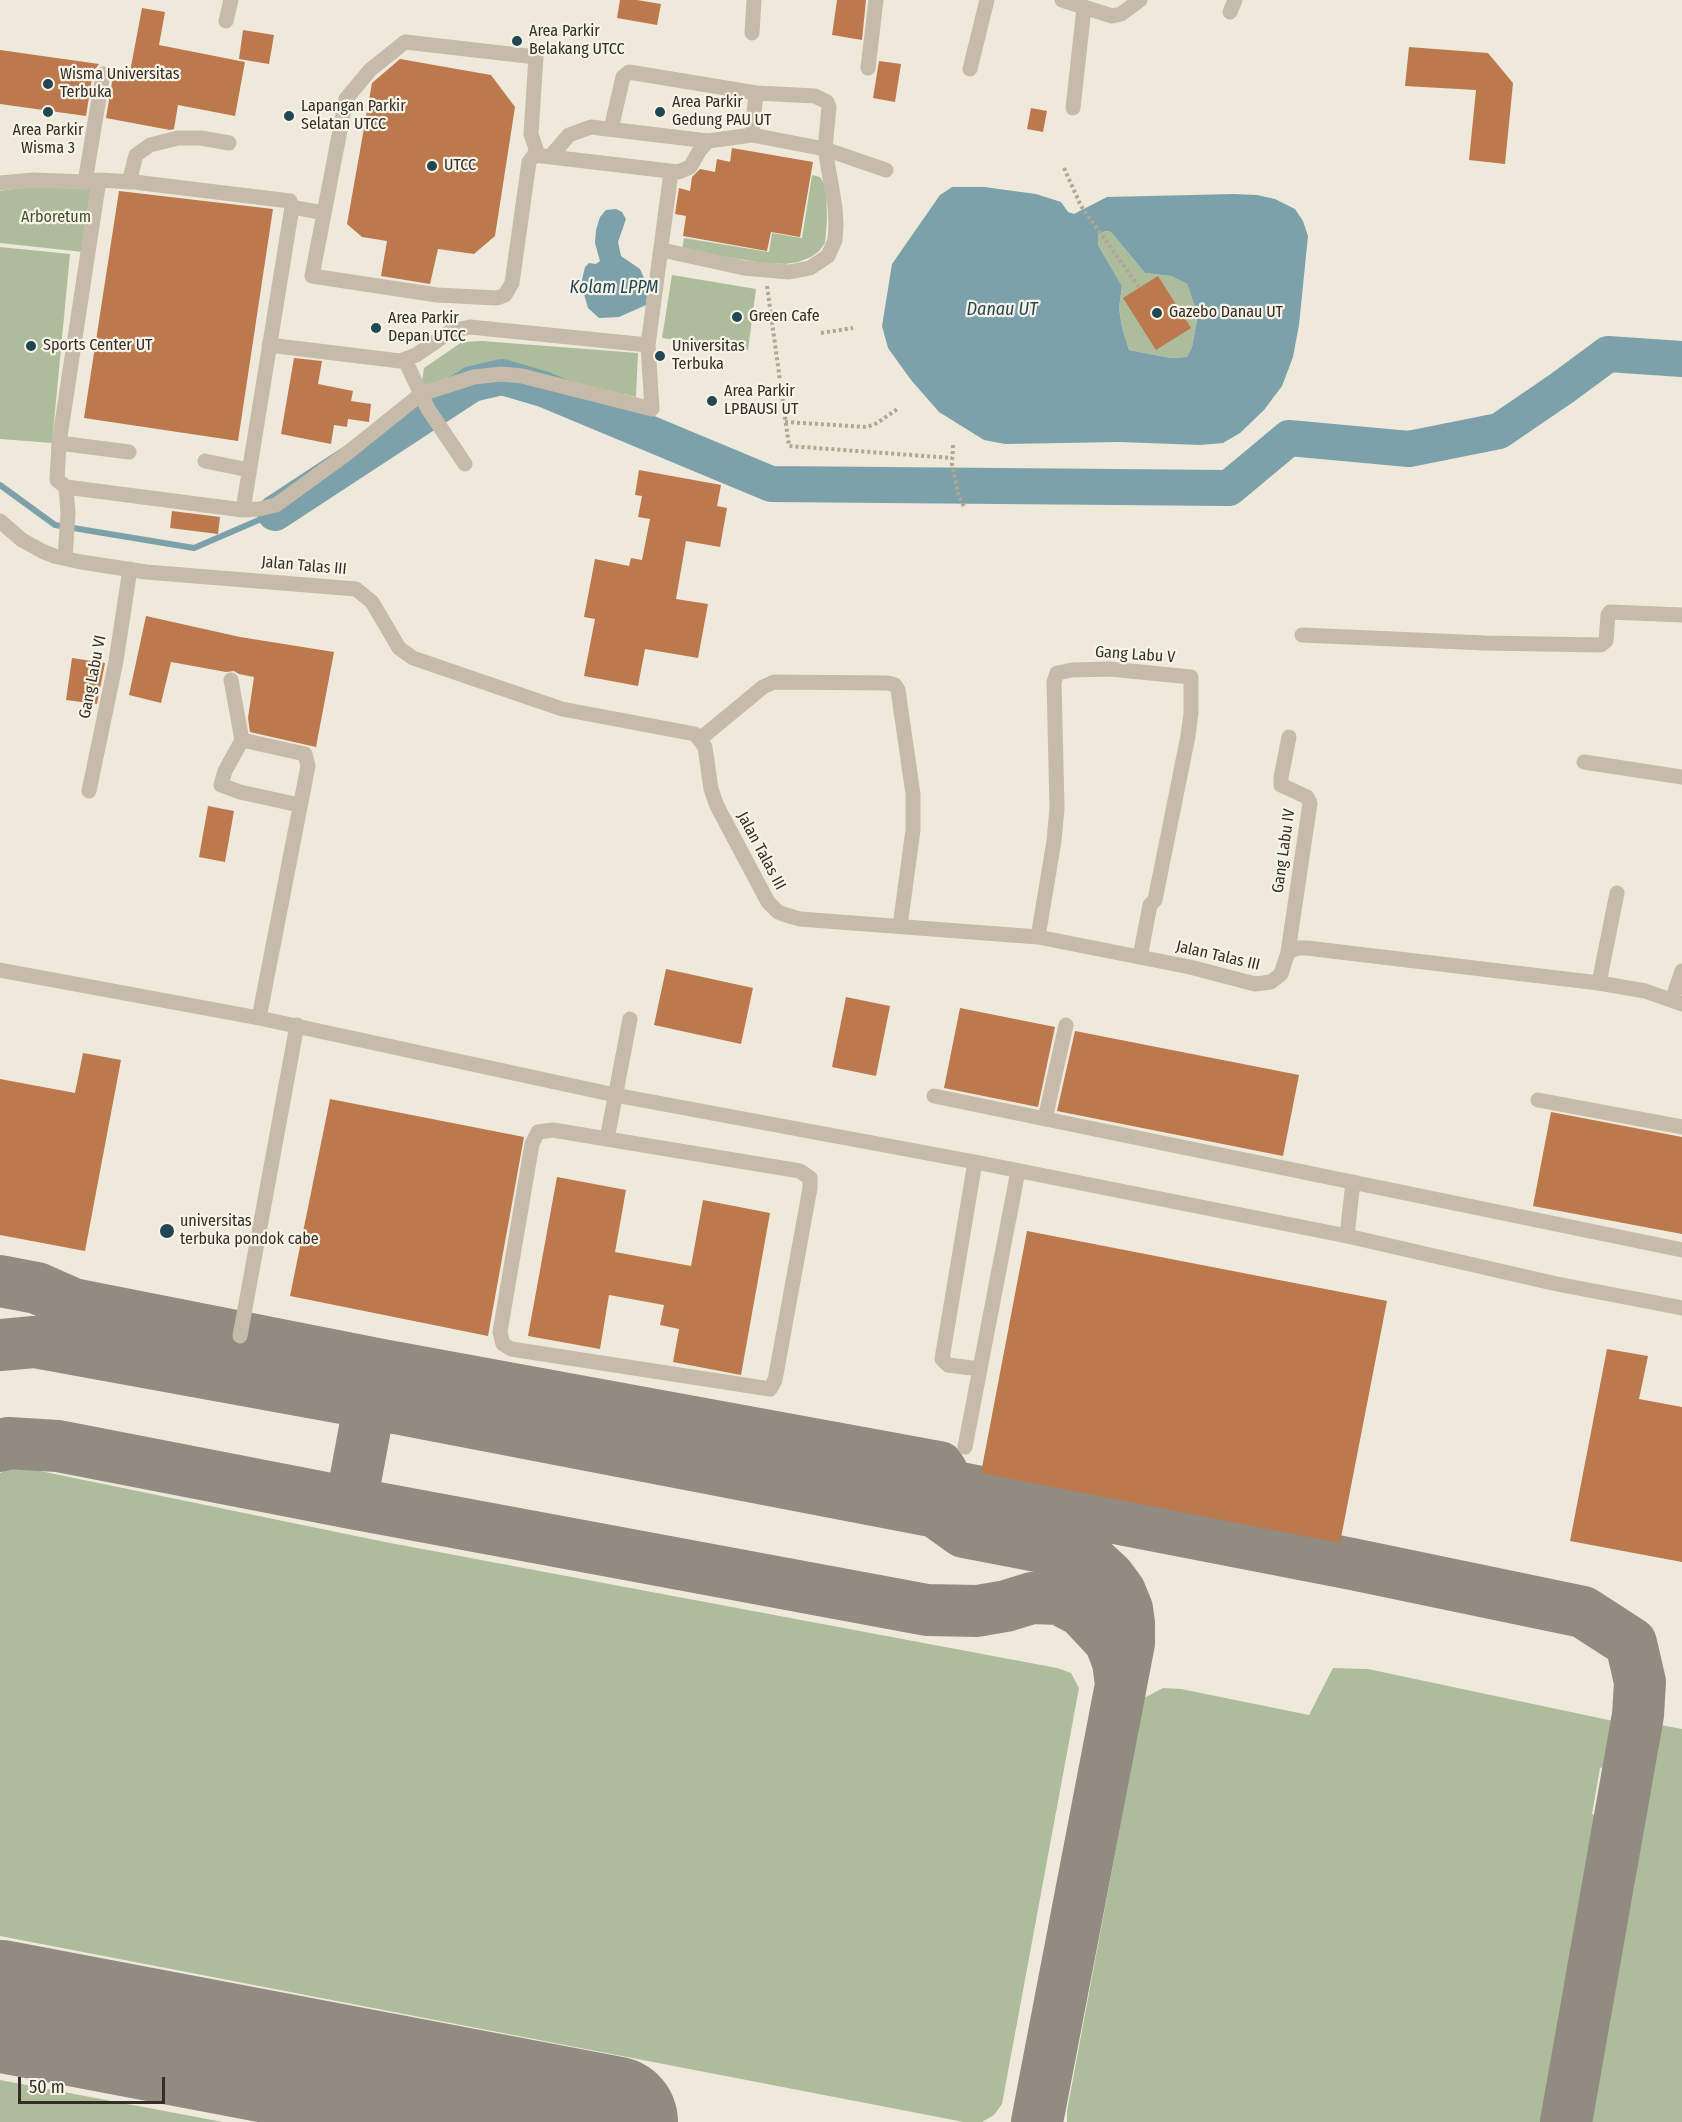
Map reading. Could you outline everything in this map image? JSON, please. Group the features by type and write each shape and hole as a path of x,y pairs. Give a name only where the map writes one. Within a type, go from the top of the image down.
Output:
{"street":[{"path":"226,21 231,0"},
{"path":"752,33 754,0"},
{"path":"868,68 876,0"},
{"path":"970,69 987,0"},
{"path":"1062,0 1112,16 1121,14 1140,0"},
{"path":"1073,108 1084,8"},
{"path":"544,156 531,134 536,57 405,42 370,70 346,99 312,276 437,295 501,297 509,291 512,283 531,157 544,156 671,172 687,170 708,141"},
{"path":"611,129 623,77 629,72 756,93 815,96 824,99 829,107 825,149 835,207 835,240 831,251 820,262 800,271 765,270 744,268 662,250"},
{"path":"103,74 59,443 57,480 66,487 243,510 276,505 345,455 421,394 474,377 501,374 522,376 652,409 648,345 671,172"},
{"path":"752,135 756,93"},
{"path":"544,156 569,135 591,127 708,141 752,135 825,149 886,170"},
{"path":"129,182 136,155 150,145 178,138 201,138 229,143"},
{"path":"0,183 33,180 129,182 290,201 292,207 243,510"},
{"path":"292,207 324,213"},
{"path":"269,345 393,361 405,360 416,356 451,331 464,327 648,345"},
{"path":"405,360 429,409 465,464"},
{"path":"59,443 129,452"},
{"path":"205,461 249,470"},
{"path":"65,558 68,513 66,487"},
{"name":"Jalan Talas III","path":"0,521 21,540 42,551 65,558 146,572 356,589 372,603 399,648 413,658 562,709 695,734 705,747 711,789 717,806 772,908 800,920 1038,936 1263,984 1271,982 1281,974 1288,952"},
{"name":"Gang Labu VI","path":"90,791 116,661 130,569"},
{"path":"1302,634 1485,643 1601,645 1606,641 1610,612 1682,615"},
{"name":"Gang Labu V","path":"1038,936 1054,841 1057,808 1054,757 1054,682 1056,674 1060,671 1110,669 1191,677 1191,713 1188,736 1155,900 1150,905 1140,957"},
{"path":"231,680 243,740 225,771 221,785 240,792 299,805"},
{"path":"700,739 763,687 774,682 888,683 895,686 898,690 913,794 913,830 900,926"},
{"name":"Gang Labu IV","path":"1288,952 1310,802 1307,797 1281,785 1289,737"},
{"path":"243,740 304,754 308,766 259,1018"},
{"path":"1584,762 1682,777"},
{"path":"1599,983 1617,893"},
{"path":"1288,952 1298,948 1307,948 1599,983 1645,991 1677,1002 1682,971"},
{"path":"0,970 297,1025 615,1095 975,1162 1347,1236 1557,1284 1682,1308"},
{"path":"607,1139 630,1019"},
{"path":"240,1336 297,1025"},
{"path":"1045,1119 1066,1026"},
{"path":"934,1096 1682,1250"},
{"path":"1538,1100 1682,1126"},
{"path":"553,1130 607,1139 800,1171 810,1178 775,1380 770,1389 511,1349 503,1344 500,1332 532,1144 538,1132 553,1130"},
{"path":"975,1162 942,1359 948,1365 980,1369"},
{"path":"965,1447 1018,1171"},
{"path":"1347,1236 1353,1182"}],"path":[{"path":"1064,168 1081,206 1139,287"},
{"path":"765,270 788,442 792,447 952,458"},
{"path":"821,333 853,328"},
{"path":"785,422 867,427 899,408"},
{"path":"952,445 952,464 959,497 964,506"}],"green space":[{"path":"812,175 820,177 826,187 827,219 825,243 811,257 785,264 682,250 684,238 769,252 772,233 802,238"},
{"name":"Arboretum","path":"35,186 92,187 83,252 0,243 0,191"},
{"path":"1111,232 1145,273 1171,276 1187,284 1197,320 1192,347 1187,357 1171,358 1129,350 1119,308 1122,286 1098,245 1098,234"},
{"name":"Sports Center UT","path":"0,247 70,254 52,443 0,439"},
{"path":"672,275 756,289 748,350 662,338"},
{"path":"482,341 638,353 636,397 514,369 491,367 468,371 429,396 422,381 424,368 462,342"},
{"path":"16,1466 385,1542 1057,1668 1071,1673 1079,1688 1002,2104 994,2115 982,2122 964,2122 0,1936 0,1473"},
{"path":"1333,1668 1368,1669 1618,1722 1614,1764 1600,1768 1592,1814 1603,1818 1547,2122 1067,2122 1067,2111 1144,1698 1163,1688 1181,1689 1309,1715"},
{"path":"1661,1725 1682,1729 1682,2122 1579,2122"},
{"path":"0,2080 223,2122 0,2122"}],"water":[{"name":"Danau UT","path":"952,187 984,187 1036,194 1061,202 1068,212 1074,214 1107,197 1234,194 1275,199 1295,209 1303,221 1308,236 1299,325 1293,357 1282,386 1264,410 1240,433 1223,443 1200,445 1120,442 1005,444 984,440 939,412 911,380 888,348 882,326 892,264 940,195","holes":["1111,232 1145,273 1171,276 1187,284 1197,320 1192,347 1187,357 1171,358 1129,350 1119,308 1122,286 1098,245 1098,234"]},
{"name":"Kolam LPPM","path":"616,209 622,212 626,219 618,242 621,256 640,269 648,287 646,305 619,317 599,318 588,308 581,284 585,267 589,263 596,264 600,261 595,243 600,217 606,210"}],"building":[{"path":"620,0 661,4 657,25 617,18"},
{"path":"837,0 866,0 862,40 832,35"},
{"path":"142,8 165,12 159,45 245,62 235,116 178,105 174,129 170,130 106,118 113,76 110,68 130,72"},
{"path":"243,30 274,35 269,64 239,59"},
{"path":"1409,47 1488,53 1513,83 1505,164 1469,160 1476,90 1405,86"},
{"name":"Wisma Universitas Terbuka","path":"0,50 99,64 93,72 86,116 0,104"},
{"name":"UTCC","path":"400,59 491,75 515,107 495,236 474,254 438,249 430,284 381,276 387,241 362,237 347,224 372,83"},
{"path":"879,61 901,64 895,102 873,98"},
{"path":"1031,108 1047,111 1043,132 1027,129"},
{"path":"732,148 813,162 800,237 771,232 767,251 683,236 686,216 675,214 679,188 690,191 692,177 700,169 715,172 717,159 730,162"},
{"path":"119,191 273,209 238,441 84,418"},
{"name":"Gazebo Danau UT","path":"1158,276 1191,328 1156,350 1123,298"},
{"path":"294,358 322,361 318,384 353,391 351,401 371,404 369,422 348,419 347,427 334,425 331,444 281,434"},
{"path":"639,470 721,485 717,506 727,508 720,547 686,541 676,599 708,604 698,658 645,649 638,686 584,676 595,619 584,617 595,559 629,566 631,558 642,560 650,519 638,517 642,496 635,495"},
{"path":"172,511 220,517 218,534 170,528"},
{"path":"146,616 240,637 334,652 316,747 250,732 248,718 254,677 234,671 226,672 171,662 161,703 129,695"},
{"path":"72,658 105,663 97,704 66,700"},
{"path":"208,806 234,811 225,862 199,857"},
{"path":"666,969 753,988 741,1044 654,1025"},
{"path":"846,997 890,1006 876,1076 832,1067"},
{"path":"960,1008 1055,1027 1038,1107 944,1088"},
{"path":"1075,1031 1299,1075 1283,1156 1057,1111"},
{"path":"83,1053 121,1060 85,1251 0,1235 0,1079 75,1093"},
{"path":"330,1099 524,1137 488,1336 290,1296"},
{"path":"1551,1112 1682,1137 1682,1234 1533,1206"},
{"path":"557,1177 626,1190 615,1252 691,1266 703,1200 770,1213 741,1375 673,1362 679,1329 660,1325 664,1305 609,1295 600,1349 528,1336"},
{"path":"1027,1231 1387,1301 1340,1543 981,1473"},
{"path":"1607,1349 1648,1356 1639,1399 1682,1407 1682,1562 1570,1541"}],"waterway":[{"path":"275,513 472,384 502,377 543,389 771,484 1229,488 1289,438 1409,449 1499,431 1608,354 1682,359"},
{"path":"0,485 55,525 194,548 275,513"}],"taxiway":[{"path":"0,1281 37,1288 73,1304 377,1364"},
{"path":"0,1345 34,1342 369,1403 936,1512 964,1532 1073,1553 1094,1563 1109,1577 1120,1592 1127,1609 1129,1643 1037,2122"},
{"path":"351,1503 377,1364 939,1467 950,1486 1352,1564 1583,1612 1631,1643 1640,1682 1638,1715 1566,2122"},
{"path":"0,1446 8,1443 58,1446 927,1610 977,1611 1006,1606 1032,1598 1059,1599 1082,1611 1110,1641 1118,1662 1121,1685"}],"runway":[{"path":"0,2006 612,2122"}],"place":[{"name":"Area Parkir Belakang UTCC","path":"517,41"},
{"name":"Wisma Universitas Terbuka","path":"48,84"},
{"name":"Area Parkir Wisma 3","path":"48,112"},
{"name":"Area Parkir Gedung PAU UT","path":"660,112"},
{"name":"Lapangan Parkir Selatan UTCC","path":"289,116"},
{"name":"UTCC","path":"432,166"},
{"name":"Gazebo Danau UT","path":"1157,313"},
{"name":"Green Cafe","path":"737,317"},
{"name":"Area Parkir Depan UTCC","path":"376,328"},
{"name":"Sports Center UT","path":"31,346"},
{"name":"Universitas Terbuka","path":"660,356"},
{"name":"Area Parkir LPBAUSI UT","path":"712,401"},
{"name":"universitas terbuka pondok cabe","path":"167,1231"}]}
